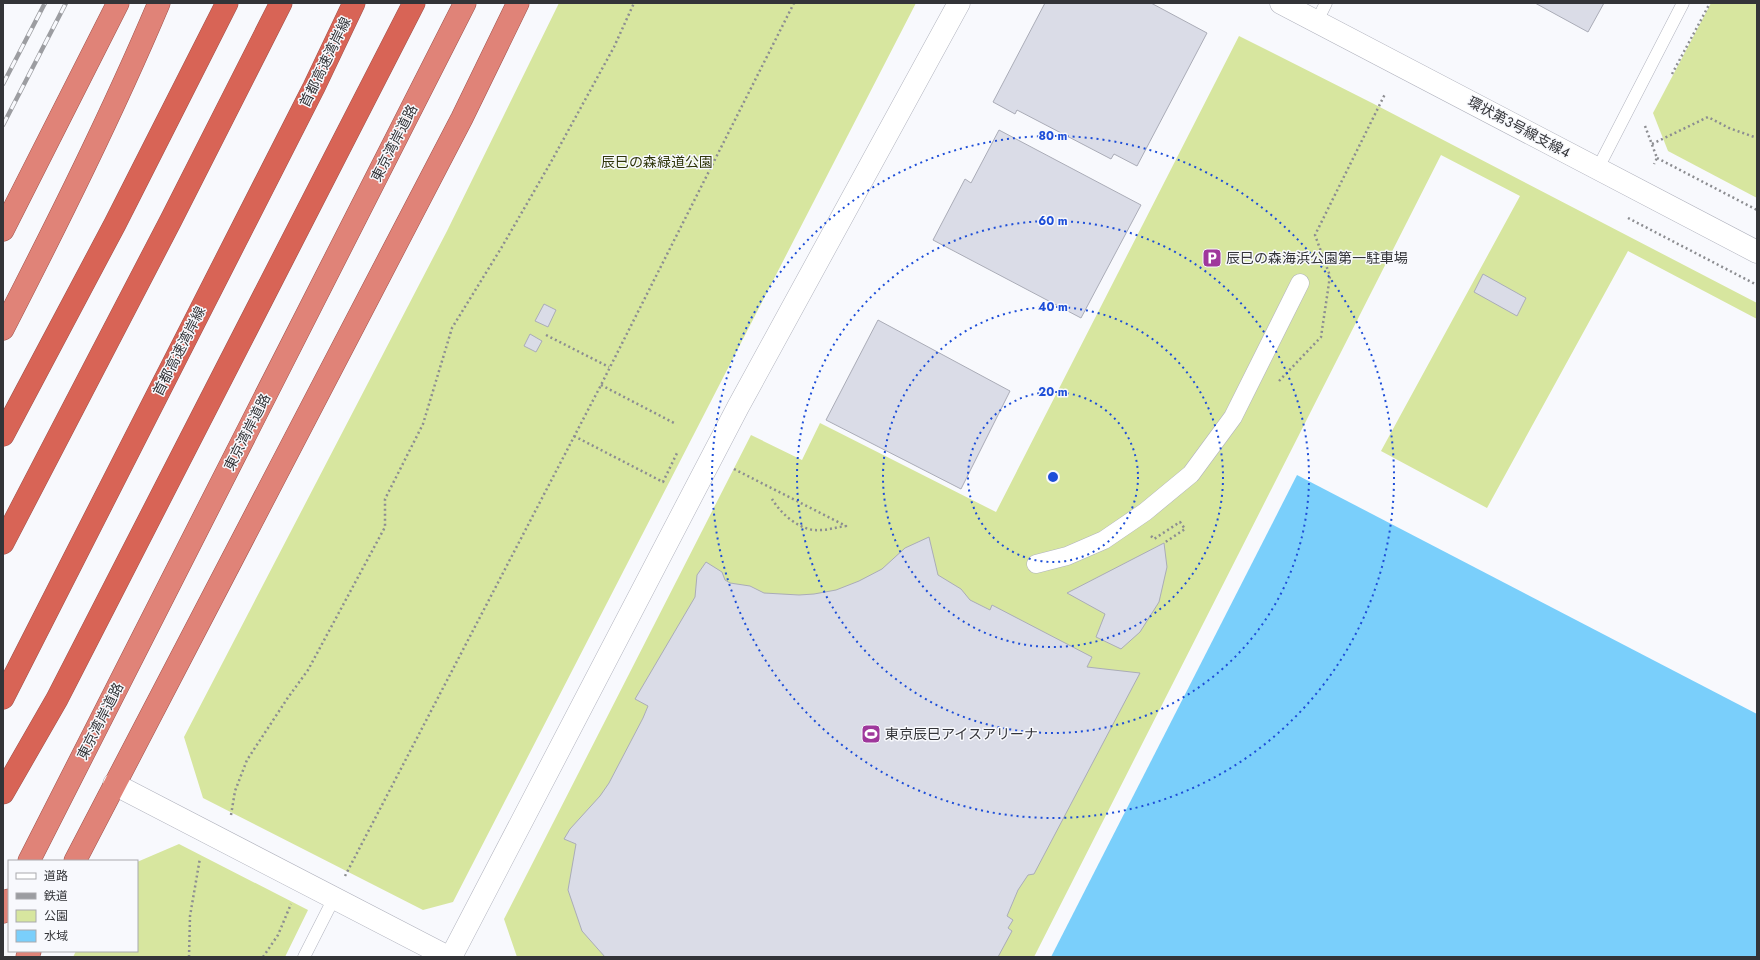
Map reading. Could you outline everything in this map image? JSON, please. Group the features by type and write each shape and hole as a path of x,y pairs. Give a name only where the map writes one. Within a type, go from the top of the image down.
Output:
{"highway":[{"path":"3,230 118,3"},
{"path":"3,330 116,103 159,3"},
{"path":"3,435 115,224 227,3"},
{"path":"3,543 171,220 281,3"},
{"name":"首都高速湾岸線","path":"3,698 314,87 354,3"},
{"path":"3,793 57,700 414,3"},
{"name":"東京湾岸道路","path":"30,860 465,3"},
{"path":"76,860 462,118 518,3"},
{"path":"3,912 8,902"}],"street":[{"path":"114,784 449,957 738,407 960,3"},
{"name":"環状第3号線支線4","path":"1282,3 1321,12 1598,168 1757,252"},
{"path":"1036,564 1067,556 1104,540 1145,512 1191,474 1233,417 1300,283"}],"lane":[{"path":"1598,168 1683,3"},
{"path":"304,957 334,898"}],"path":[{"path":"228,818 231,815 235,791 247,760 308,670 385,527 385,499 400,473 423,424 452,328 503,245 551,162 614,47 634,3"},
{"path":"334,898 601,385 609,366 794,3"},
{"path":"1670,79 1710,3"},
{"path":"1652,144 1708,117 1729,128 1757,138"},
{"path":"1648,120 1644,127 1657,158 1757,210"},
{"path":"1654,164 1657,158"},
{"path":"1628,218 1757,285"},
{"path":"546,335 609,366"},
{"path":"601,385 676,424"},
{"path":"574,436 663,482 678,452"},
{"path":"729,467 846,526 819,531 796,524 780,512 772,499"},
{"path":"1148,532 1154,540 1180,522 1185,529 1164,543"},
{"path":"189,957 190,916 201,855"},
{"path":"263,957 278,935 292,902"}],"green space":[{"name":"辰巳の森緑道公園","path":"559,3 916,3 453,902 423,910 203,798 184,737 447,231"},
{"path":"1711,3 1757,3 1757,198 1668,151 1653,113"},
{"path":"1239,36 1374,104 1757,303 1757,319 1628,251 1487,508 1381,451 1520,196 1441,155 1034,957 517,957 504,919 751,435 802,460 820,423 996,512"},
{"path":"179,844 308,910 285,957 73,957 76,952 138,952 138,862"}],"water":[{"path":"1297,475 1757,714 1757,957 1051,957"}],"building":[{"path":"1045,3 1151,3 1207,33 1137,166 1114,154 1111,159 1017,110 1015,114 993,102"},
{"path":"1535,3 1604,3 1588,32"},
{"path":"999,130 1141,205 1081,318 933,240 965,179 971,183"},
{"path":"1483,274 1526,298 1517,316 1474,292"},
{"path":"544,304 556,310 548,327 535,321"},
{"path":"878,320 1010,391 961,489 826,420"},
{"path":"530,334 542,341 536,352 524,346"},
{"name":"東京辰巳アイスアリーナ","path":"929,537 938,575 961,589 970,600 990,610 992,605 1092,657 1087,667 1140,673 1034,874 1028,875 1018,890 1007,916 1013,920 1008,928 1012,931 998,957 605,957 582,931 568,890 576,844 564,839 570,829 600,796 609,783 643,718 648,706 635,699 695,597 697,575 706,562 722,572 725,580 730,583 750,586 764,593 799,595 814,594 836,590 859,581 882,569 905,548"},
{"path":"1164,543 1167,567 1159,602 1140,632 1121,649 1096,637 1105,614 1067,593"}],"railway":[{"path":"3,84 45,3"},
{"path":"3,125 66,3"}],"place":[{"name":"辰巳の森海浜公園第一駐車場","path":"1212,258"},
{"name":"東京辰巳アイスアリーナ","path":"871,734"}]}
